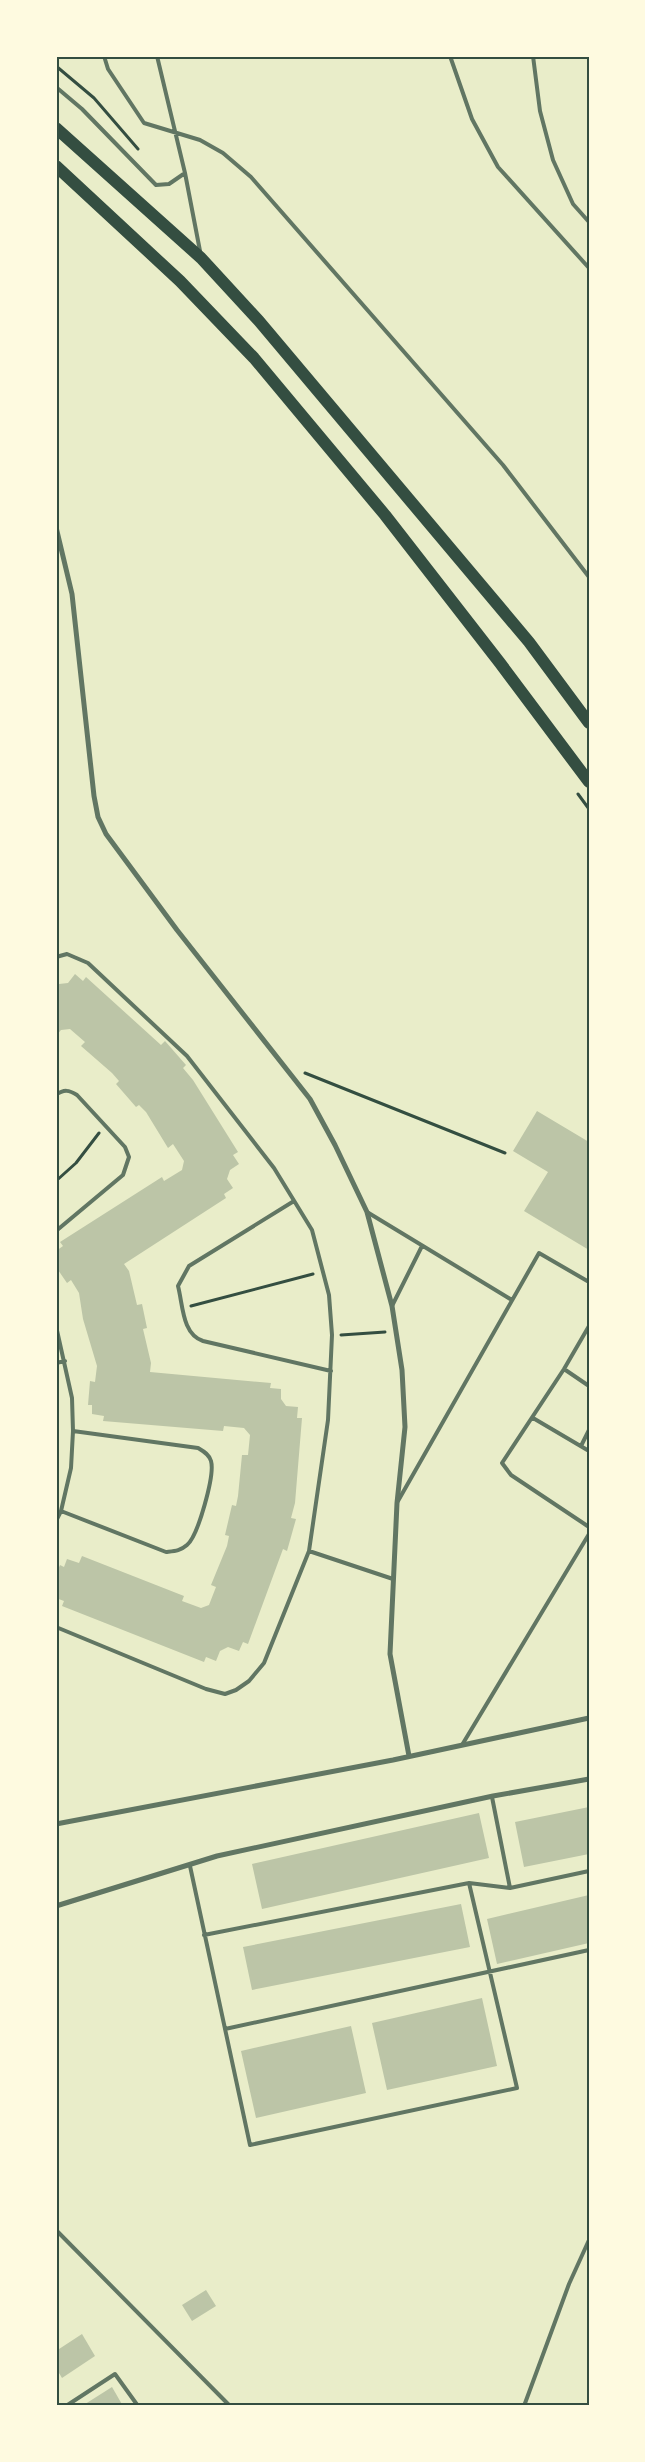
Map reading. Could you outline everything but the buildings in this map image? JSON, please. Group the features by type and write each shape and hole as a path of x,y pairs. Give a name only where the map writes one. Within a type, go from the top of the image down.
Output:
{"main road":[{"path":"56,128 201,258 259,321 415,504 528,642 589,723"},
{"path":"56,166 180,281 254,358 385,515 500,662 589,782"}],"street":[{"path":"56,527 72,594 84,716 98,817 106,834 171,922 310,1098 336,1145 367,1212 392,1306 402,1370 405,1427 398,1503 390,1654 409,1756"},
{"path":"56,1824 409,1756 589,1718"},
{"path":"56,1906 190,1866 216,1856 492,1797 589,1779"}],"lane":[{"path":"104,56 108,69 144,123 176,131 200,140 223,153 263,190 503,465 589,577"},
{"path":"157,56 176,131 201,258"},
{"path":"450,56 472,119 498,167 589,268"},
{"path":"533,56 540,111 553,160 573,204 589,222"},
{"path":"56,87 82,109 156,185 169,184 185,173"},
{"path":"56,957 67,954 88,963 187,1056 274,1168 312,1230 329,1295 332,1335 328,1420 309,1550 264,1663 249,1681 236,1690 225,1694 206,1690 56,1627"},
{"path":"56,1094 61,1091 70,1091 77,1095 125,1147 129,1157 123,1175 56,1231"},
{"path":"294,1201 189,1266 178,1286 188,1330 194,1338 331,1371"},
{"path":"367,1212 512,1300"},
{"path":"392,1306 422,1246"},
{"path":"398,1503 539,1253 589,1282"},
{"path":"56,1326 72,1398 73,1431 71,1468 61,1511 56,1521"},
{"path":"589,1326 564,1369 502,1463 511,1475 589,1527"},
{"path":"56,1363 65,1361"},
{"path":"564,1369 589,1386"},
{"path":"532,1418 589,1451"},
{"path":"581,1446 589,1430"},
{"path":"61,1511 166,1552 179,1551 189,1544 196,1531 212,1474 211,1461 206,1453 198,1448 73,1431"},
{"path":"462,1745 589,1534"},
{"path":"309,1550 393,1579"},
{"path":"492,1797 510,1888"},
{"path":"190,1866 250,2145 517,2088 469,1883"},
{"path":"204,1935 469,1883 510,1888 589,1871"},
{"path":"225,2029 589,1950"},
{"path":"56,2230 230,2406"},
{"path":"524,2406 569,2284 589,2240"},
{"path":"66,2406 115,2374 138,2406"}],"path":[{"path":"56,66 94,98 144,156"},
{"path":"577,793 589,809"},
{"path":"284,1065 504,1153"},
{"path":"56,1181 76,1163 97,1134 108,1128"},
{"path":"184,1308 323,1272"},
{"path":"332,1335 395,1331"}]}
